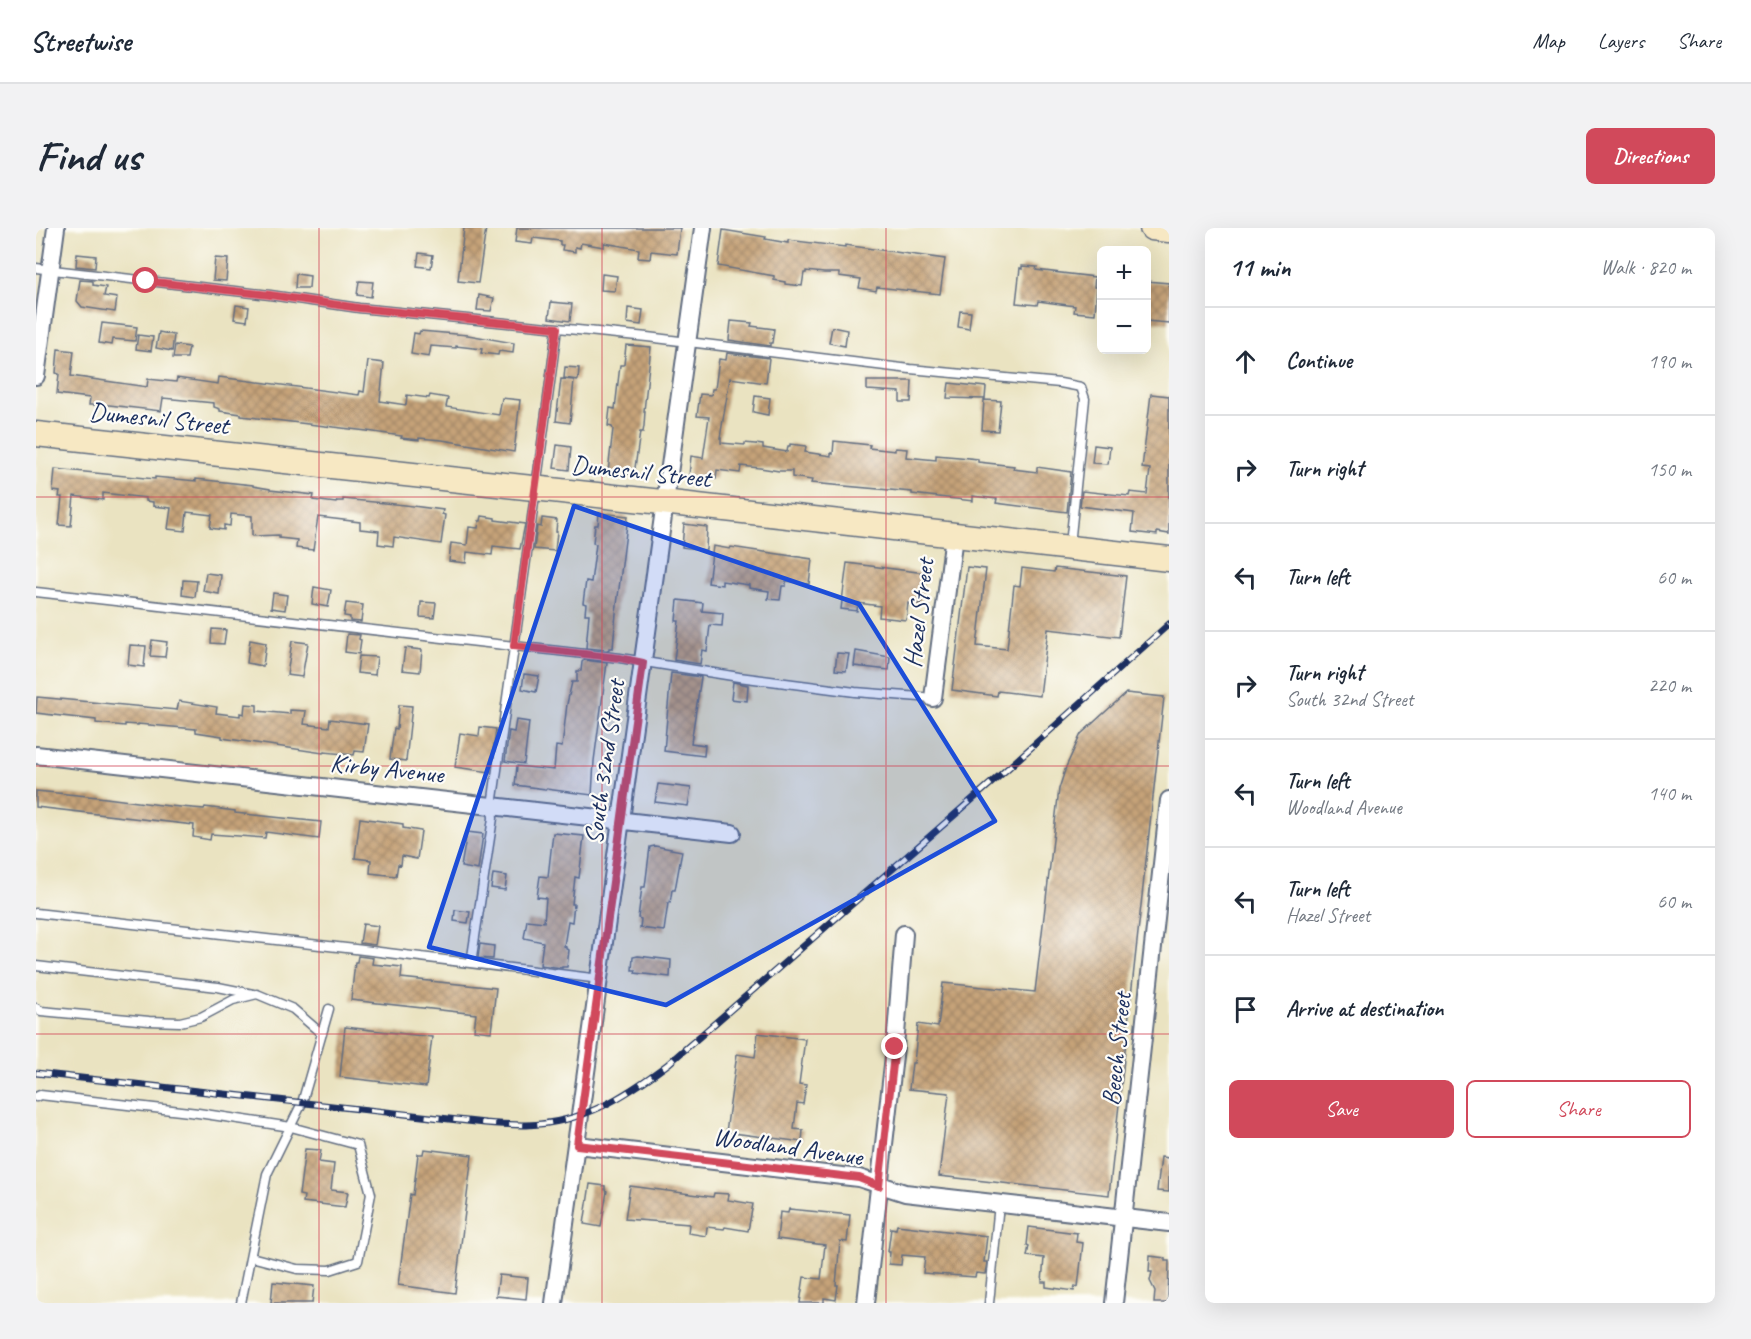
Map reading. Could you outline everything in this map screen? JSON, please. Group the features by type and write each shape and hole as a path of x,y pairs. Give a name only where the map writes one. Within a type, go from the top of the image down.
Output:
{"main road":[{"path":"1152,228 1169,230"},
{"name":"Dumesnil Street","path":"36,434 1169,559"}],"street":[{"path":"36,376 43,269 56,228"},
{"name":"South 32nd Street","path":"554,1303 703,228"},
{"name":"Hazel Street","path":"933,698 954,536"},
{"name":"Kirby Avenue","path":"36,755 732,833"},
{"name":"Beech Street","path":"1114,1303 1169,800"},
{"path":"866,1303 895,1047 904,934"},
{"name":"Woodland Avenue","path":"577,1145 859,1178 905,1194 1169,1223"}],"lane":[{"path":"43,269 270,295 359,308 738,347 910,369 1081,387 1085,399 1070,549"},
{"path":"471,963 493,818 492,806 519,599 537,489 557,328"},
{"path":"36,592 620,658 855,692 933,698"},
{"path":"36,913 600,980"},
{"path":"36,966 218,987 257,994 293,1009 322,1034"},
{"path":"36,1008 41,1011 180,1022 201,1017 233,1000 257,994"},
{"path":"241,1303 267,1174 302,1103 329,1009"},
{"path":"36,1097 40,1095 198,1113 291,1127 358,1145 371,1194 358,1261 330,1270 297,1269 250,1257"},
{"path":"989,1303 999,1204"}],"highlighted area":[{"path":"574,506 859,604 995,821 666,1005 429,947"}],"building":[{"path":"464,228 486,228 478,283 458,281"},
{"path":"517,228 680,228 677,254 651,251 650,259 638,258 639,249 604,243 604,247 581,243 580,248 575,247 575,252 562,250 563,245 560,245 560,241 533,238 532,244 515,242"},
{"path":"723,230 788,243 788,240 845,247 845,245 945,259 940,294 877,287 876,291 859,288 861,279 839,276 839,273 806,271 802,286 785,284 785,282 774,280 774,276 718,266"},
{"path":"419,253 433,255 431,268 417,266"},
{"path":"77,254 96,256 95,268 76,266"},
{"path":"215,258 228,259 226,281 213,280"},
{"path":"1022,266 1037,267 1036,270 1095,277 1094,287 1097,287 1095,314 1074,312 1075,306 1038,301 1037,305 1016,303 1020,268 1022,269"},
{"path":"296,274 310,276 309,288 295,288"},
{"path":"602,274 617,276 615,291 601,290"},
{"path":"80,280 93,281 93,285 106,287 104,296 117,298 115,312 82,307 77,301"},
{"path":"359,281 373,282 371,297 357,295"},
{"path":"1151,281 1169,283 1169,323 1151,321"},
{"path":"479,295 494,298 491,311 477,310"},
{"path":"551,302 572,304 570,321 549,318"},
{"path":"236,305 249,307 247,321 234,319"},
{"path":"628,308 643,310 641,325 627,323"},
{"path":"960,311 971,312 969,329 958,327"},
{"path":"731,321 752,323 751,326 774,329 772,343 770,346 729,340"},
{"path":"102,323 137,327 135,341 113,339 112,345 99,343"},
{"path":"832,327 847,330 845,346 829,343"},
{"path":"420,331 468,335 514,343 513,353 499,351 498,355 481,353 482,349 431,346 429,357 411,354 414,333 419,334"},
{"path":"159,332 174,335 172,351 156,348"},
{"path":"138,335 153,337 151,351 136,349"},
{"path":"175,345 189,347 187,358 173,358"},
{"path":"626,345 651,347 644,426 643,432 640,432 634,475 608,472 613,429 608,426 610,408 615,409 620,365 624,365"},
{"path":"58,349 74,351 71,376 147,387 148,379 176,382 177,378 218,384 219,377 359,395 360,391 364,392 368,361 384,363 380,401 406,405 407,395 429,398 430,395 448,398 446,407 499,415 502,398 520,400 514,452 442,440 401,438 402,436 367,431 241,416 241,414 220,411 214,407 214,403 163,398 161,411 89,405 90,398 57,394"},
{"path":"727,353 769,358 766,383 730,378 721,443 763,445 763,448 787,452 790,444 806,446 805,452 831,456 834,441 870,445 869,448 895,451 895,448 907,449 906,457 936,460 936,455 959,457 978,459 978,462 1014,466 1013,469 1037,472 1037,467 1071,472 1067,512 996,503 997,499 973,496 973,501 912,494 912,492 811,483 812,480 792,477 792,471 741,466 740,473 717,470 716,479 689,476 691,456 703,458 709,417 697,416 700,394 711,395 712,389 715,389 719,359 726,360"},
{"path":"565,367 579,368 578,380 564,378"},
{"path":"561,379 574,380 570,423 556,421"},
{"path":"867,381 912,381 911,402 900,402 900,392 867,390"},
{"path":"949,383 986,387 985,399 947,398"},
{"path":"1151,394 1169,396 1169,534 1132,532 1134,513 1080,506 1082,491 1129,496 1130,492 1147,494 1150,469 1142,468"},
{"path":"755,396 770,398 768,415 753,412"},
{"path":"984,400 1001,401 998,431 982,430"},
{"path":"557,445 571,447 569,470 554,468"},
{"path":"1094,445 1110,447 1108,464 1092,463"},
{"path":"55,469 155,479 155,477 196,481 196,479 253,485 270,490 314,495 313,500 336,503 343,499 443,510 442,514 445,515 441,544 394,537 393,546 378,544 379,531 360,529 360,522 318,517 313,550 296,548 297,540 279,538 279,535 252,536 252,516 231,514 230,526 224,525 224,530 210,528 212,515 187,512 185,531 168,529 171,508 153,506 153,502 146,501 146,498 103,493 103,500 74,496 71,526 59,525 62,497 59,497 60,492 53,491"},
{"path":"599,513 628,516 613,648 609,650 586,648 589,614 585,614 586,604 583,603 586,581 591,582 596,544 593,543 595,525 598,525"},
{"path":"482,516 525,524 520,549 493,546 492,555 467,552 466,563 449,561 451,543 467,545 469,527 478,528"},
{"path":"542,518 557,520 555,551 534,549 537,526 541,527"},
{"path":"684,524 707,527 706,550 682,547"},
{"path":"713,546 812,559 809,584 786,581 786,586 782,586 780,600 768,599 769,591 749,588 749,585 722,581 722,585 708,583"},
{"path":"847,563 925,573 921,604 908,603 906,620 879,617 880,606 858,603 857,611 841,609"},
{"path":"967,567 986,569 977,646 1007,649 1014,585 1020,586 1022,568 1054,572 1055,568 1126,576 1119,637 1048,629 1040,696 998,691 997,696 952,690"},
{"path":"206,573 221,575 219,594 203,591"},
{"path":"183,580 197,581 195,597 182,595"},
{"path":"314,587 331,590 328,607 312,604"},
{"path":"273,593 287,595 285,610 271,608"},
{"path":"678,600 703,603 702,611 723,613 722,626 710,625 707,651 702,650 700,664 674,660 679,621 676,621"},
{"path":"421,602 436,603 434,618 420,617"},
{"path":"346,603 363,605 361,622 350,621 350,617 344,616"},
{"path":"212,629 226,630 224,644 211,643"},
{"path":"347,634 360,635 359,654 345,652"},
{"path":"152,640 167,642 165,657 150,656"},
{"path":"250,640 266,643 263,666 247,663"},
{"path":"292,641 308,643 302,677 287,675"},
{"path":"130,645 146,646 144,667 128,665"},
{"path":"405,648 422,650 420,672 402,670"},
{"path":"856,651 890,657 889,670 854,666"},
{"path":"837,653 849,654 846,671 835,670"},
{"path":"359,656 377,657 375,675 357,673"},
{"path":"584,660 607,663 594,761 592,795 515,785 517,766 554,770 556,746 562,747 572,682 577,682 577,671 581,671"},
{"path":"671,673 701,677 691,743 705,745 704,756 664,751"},
{"path":"524,674 539,676 536,692 522,689"},
{"path":"733,682 748,685 747,701 731,699"},
{"path":"1126,693 1164,697 1109,1195 939,1176 949,1093 909,1089 918,1024 938,1027 943,983 1035,992 1059,789 1081,734"},
{"path":"37,697 177,710 179,701 217,707 216,713 240,716 240,713 244,714 245,704 257,705 257,711 290,714 290,710 306,711 304,724 329,727 330,719 368,724 364,752 355,751 354,755 323,753 222,738 222,736 196,732 196,729 138,724 125,724 125,726 36,713"},
{"path":"399,705 412,706 406,761 390,759 394,728 397,729"},
{"path":"516,720 529,722 524,764 505,761 509,731 514,732"},
{"path":"480,727 496,729 490,772 455,767 460,733 479,736"},
{"path":"658,784 691,788 688,806 655,802"},
{"path":"36,791 169,806 204,809 205,807 235,811 235,813 321,822 319,839 266,832 265,838 211,834 210,840 193,837 194,825 36,807"},
{"path":"360,818 403,824 403,828 421,831 417,859 402,856 396,876 370,873 371,860 355,858"},
{"path":"467,832 483,834 478,870 461,867"},
{"path":"553,833 584,836 579,878 575,877 572,922 568,921 564,946 569,950 567,967 562,968 540,965 543,942 524,938 527,920 544,922 546,898 537,897 540,876 548,877"},
{"path":"650,847 682,851 675,890 672,890 670,903 668,903 664,931 640,928 641,919 638,918"},
{"path":"493,874 507,876 505,890 491,888"},
{"path":"455,910 470,912 468,923 454,921"},
{"path":"363,924 378,926 375,945 360,943"},
{"path":"480,944 494,946 493,959 478,958"},
{"path":"358,956 373,958 372,964 402,967 401,978 496,988 491,1032 474,1030 476,1014 351,1000 355,962"},
{"path":"633,957 671,960 670,977 635,973 636,970 632,970"},
{"path":"345,1027 432,1037 426,1087 340,1077"},
{"path":"758,1033 805,1039 799,1084 806,1085 803,1104 797,1103 794,1129 803,1130 802,1142 726,1132 737,1054 755,1057"},
{"path":"305,1149 321,1150 319,1162 334,1164 331,1190 348,1192 345,1207 303,1202 304,1196 299,1195"},
{"path":"424,1149 472,1155 455,1293 398,1285 410,1194 413,1195 418,1154 423,1154"},
{"path":"1161,1157 1169,1158 1169,1192 1157,1191"},
{"path":"590,1184 605,1186 607,1191 601,1227 584,1224"},
{"path":"630,1186 713,1197 714,1193 729,1194 728,1200 753,1204 748,1231 707,1227 706,1236 688,1233 689,1224 625,1219"},
{"path":"789,1209 850,1215 847,1242 840,1241 836,1300 824,1298 824,1303 800,1303 804,1277 821,1279 825,1245 777,1239 780,1212 788,1213"},
{"path":"897,1225 987,1236 985,1274 976,1273 975,1277 923,1273 925,1257 902,1255 901,1265 889,1264 891,1228 896,1229"},
{"path":"1029,1227 1077,1233 1076,1242 1083,1243 1078,1287 1075,1286 1074,1291 1046,1287 1046,1282 1042,1282 1044,1258 1027,1256"},
{"path":"1150,1256 1165,1258 1165,1261 1169,1261 1168,1303 1154,1303 1155,1291 1150,1281 1152,1272 1149,1272"},
{"path":"499,1275 528,1278 526,1299 496,1296"},
{"path":"273,1282 314,1286 312,1303 271,1303"}],"railway":[{"path":"36,1073 485,1123 527,1125 548,1123 585,1114 619,1097 668,1064 997,778 1169,624"}],"route":[{"path":"146,281 359,308 557,328 514,646 620,658 643,663 577,1145 859,1178 879,1186 895,1047"}]}
